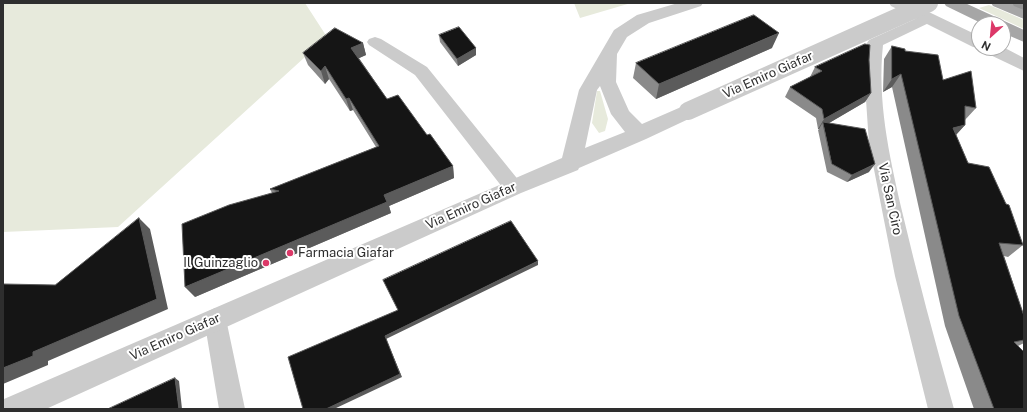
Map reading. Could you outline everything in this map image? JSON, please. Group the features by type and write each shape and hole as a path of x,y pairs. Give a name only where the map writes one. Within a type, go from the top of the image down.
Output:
{"highway":[{"path":"1020,3 1024,5"}],"main road":[{"path":"952,3 979,16"},
{"path":"999,3 1024,14"},
{"path":"1011,31 1024,37"}],"street":[{"path":"571,164 588,90 620,34 644,19 695,3"},
{"path":"897,3 928,11 971,38"},
{"name":"Via Emiro Giafar","path":"14,409 513,187 571,164 688,111 928,11"},
{"name":"Via San Ciro","path":"928,11 875,44 872,70 878,144 906,276 941,409"},
{"path":"375,42 421,70 513,187"},
{"path":"609,54 608,82 621,114 639,134"},
{"path":"1006,56 1024,65"},
{"path":"216,319 232,409"}],"shaded area":[{"path":"3,3 305,3 327,37 118,227 3,232"},
{"path":"574,3 631,3 580,18"},
{"path":"989,5 1024,20 1024,29 1011,23 1011,16 996,16 979,8"},
{"path":"597,91 600,91 608,119 605,131 599,133 592,123"}],"building":[{"path":"754,15 779,33 659,84 636,63"},
{"path":"459,27 476,48 457,59 439,35"},
{"path":"335,28 363,43 351,48 387,99 398,95 427,135 430,134 453,166 384,195 387,202 185,287 182,224 229,205 279,191 270,189 379,146 349,98 346,99 325,66 321,71 303,53"},
{"path":"865,44 870,45 869,60 871,93 824,119 822,109 790,87 822,71 815,67"},
{"path":"892,46 905,49 905,51 938,55 943,80 971,71 976,108 965,106 965,125 953,128 968,163 989,167 1006,204 1009,205 1023,245 999,243 1024,316 1024,340 1014,342 1024,352 1024,409 994,409 959,316 901,74 892,79"},
{"path":"823,122 865,129 875,164 852,175 832,164"},
{"path":"139,218 157,299 33,352 33,356 3,368 3,284 55,285"},
{"path":"511,221 538,261 385,336 400,374 326,409 303,409 288,357 398,310 383,280"},
{"path":"175,378 179,409 108,409"}],"place":[{"name":"Farmacia Giafar","path":"290,253"},
{"name":"Il Guinzaglio","path":"266,263"}]}
